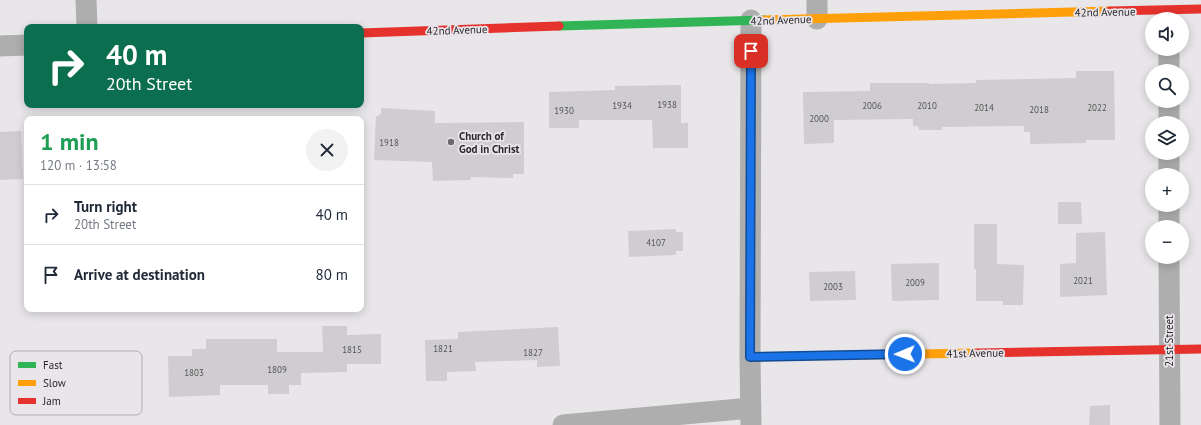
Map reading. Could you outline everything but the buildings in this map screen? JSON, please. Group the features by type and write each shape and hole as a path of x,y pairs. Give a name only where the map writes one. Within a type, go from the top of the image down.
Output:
{"street":[{"path":"86,0 87,24"},
{"name":"42nd Avenue","path":"364,33 751,20 817,9 1145,14"},
{"name":"42nd Avenue","path":"1182,12 1201,9"},
{"path":"563,425 751,416 751,20"},
{"path":"0,46 24,45"},
{"name":"21st Street","path":"1169,264 1170,425"},
{"name":"41st Avenue","path":"750,357 1201,349"}],"traffic: fast":[{"path":"559,26 764,20"}],"traffic: slow":[{"path":"764,20 1110,11"},
{"path":"750,357 977,353"}],"traffic: jam":[{"path":"1110,11 1201,9"},
{"path":"364,33 559,26"},
{"path":"977,353 1201,349"}],"place":[{"name":"Church of God in Christ","path":"451,142"}],"route":[{"path":"751,51 750,357 905,354"}]}
